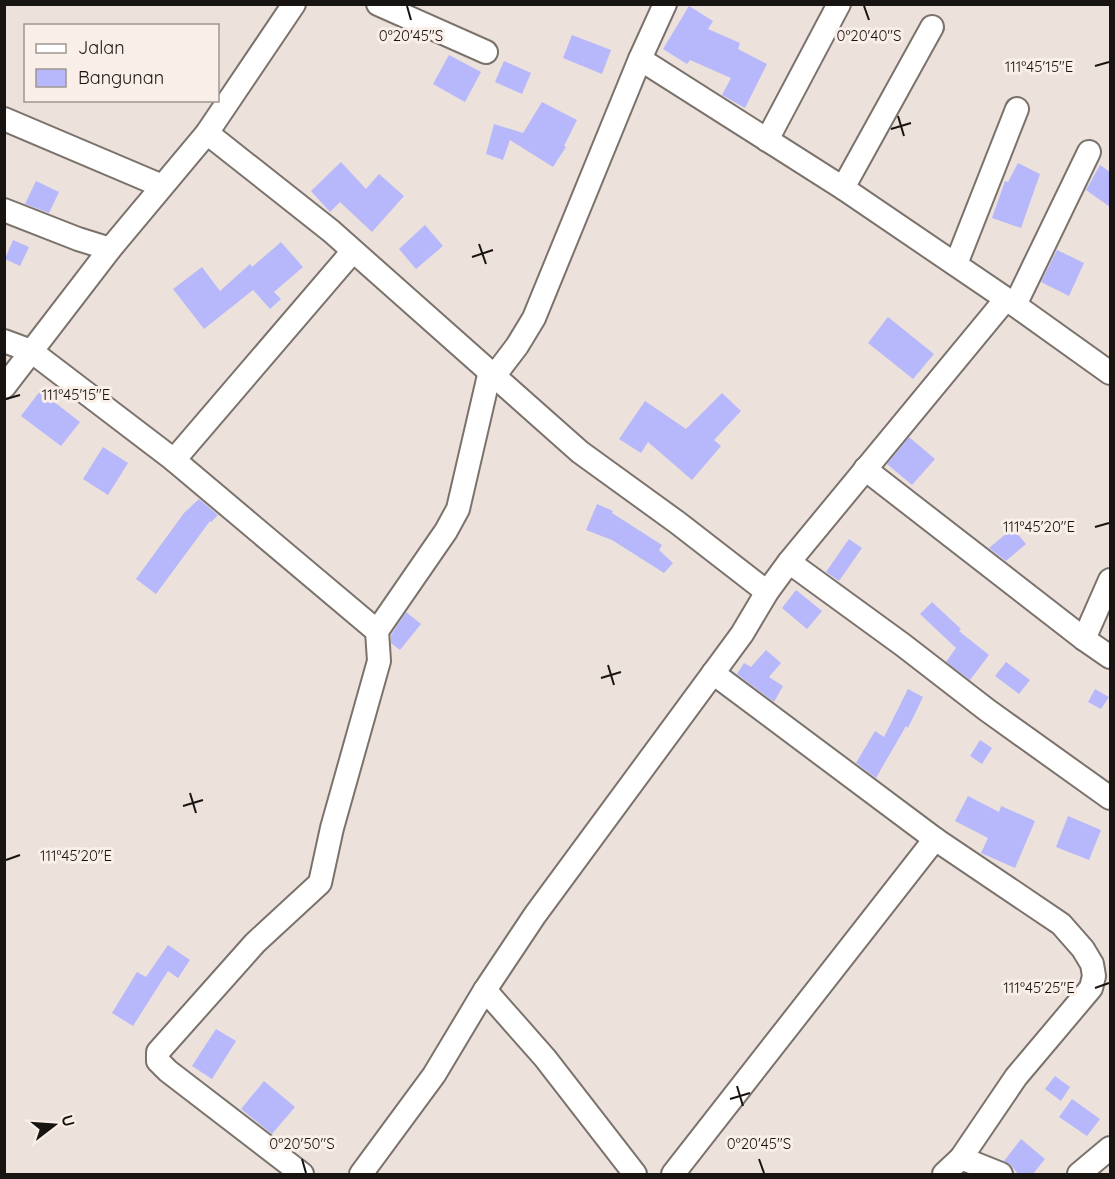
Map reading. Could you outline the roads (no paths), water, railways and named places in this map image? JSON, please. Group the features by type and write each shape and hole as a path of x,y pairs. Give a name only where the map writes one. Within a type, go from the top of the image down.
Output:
{"street":[{"path":"378,4 486,52"},
{"path":"376,631 446,531 458,509 492,373 517,346 534,318 640,59 665,4"},
{"path":"767,140 839,4"},
{"path":"4,387 110,249 207,133 288,7"},
{"path":"843,188 932,27"},
{"path":"640,59 843,188 956,264 1110,373"},
{"path":"956,264 1017,109"},
{"path":"4,119 162,186"},
{"path":"207,133 353,251 580,452 678,523 767,592"},
{"path":"361,1174 434,1075 485,990 541,907 742,633 789,562 865,469 1010,302 1089,152"},
{"path":"4,210 110,249"},
{"path":"174,459 353,251"},
{"path":"4,340 31,351 174,459 376,631 380,661 332,828 320,883 255,943 158,1052 158,1061 168,1071 302,1174"},
{"path":"865,469 1110,657"},
{"path":"789,562 987,710 1110,798"},
{"path":"1084,639 1110,580"},
{"path":"713,673 935,839 1061,924 1083,949 1092,964 1094,976 1091,988 1016,1077 961,1158 944,1174"},
{"path":"674,1174 935,839"},
{"path":"485,990 544,1058 635,1174"},
{"path":"1079,1174 1110,1148"},
{"path":"961,1158 1001,1174"}]}
